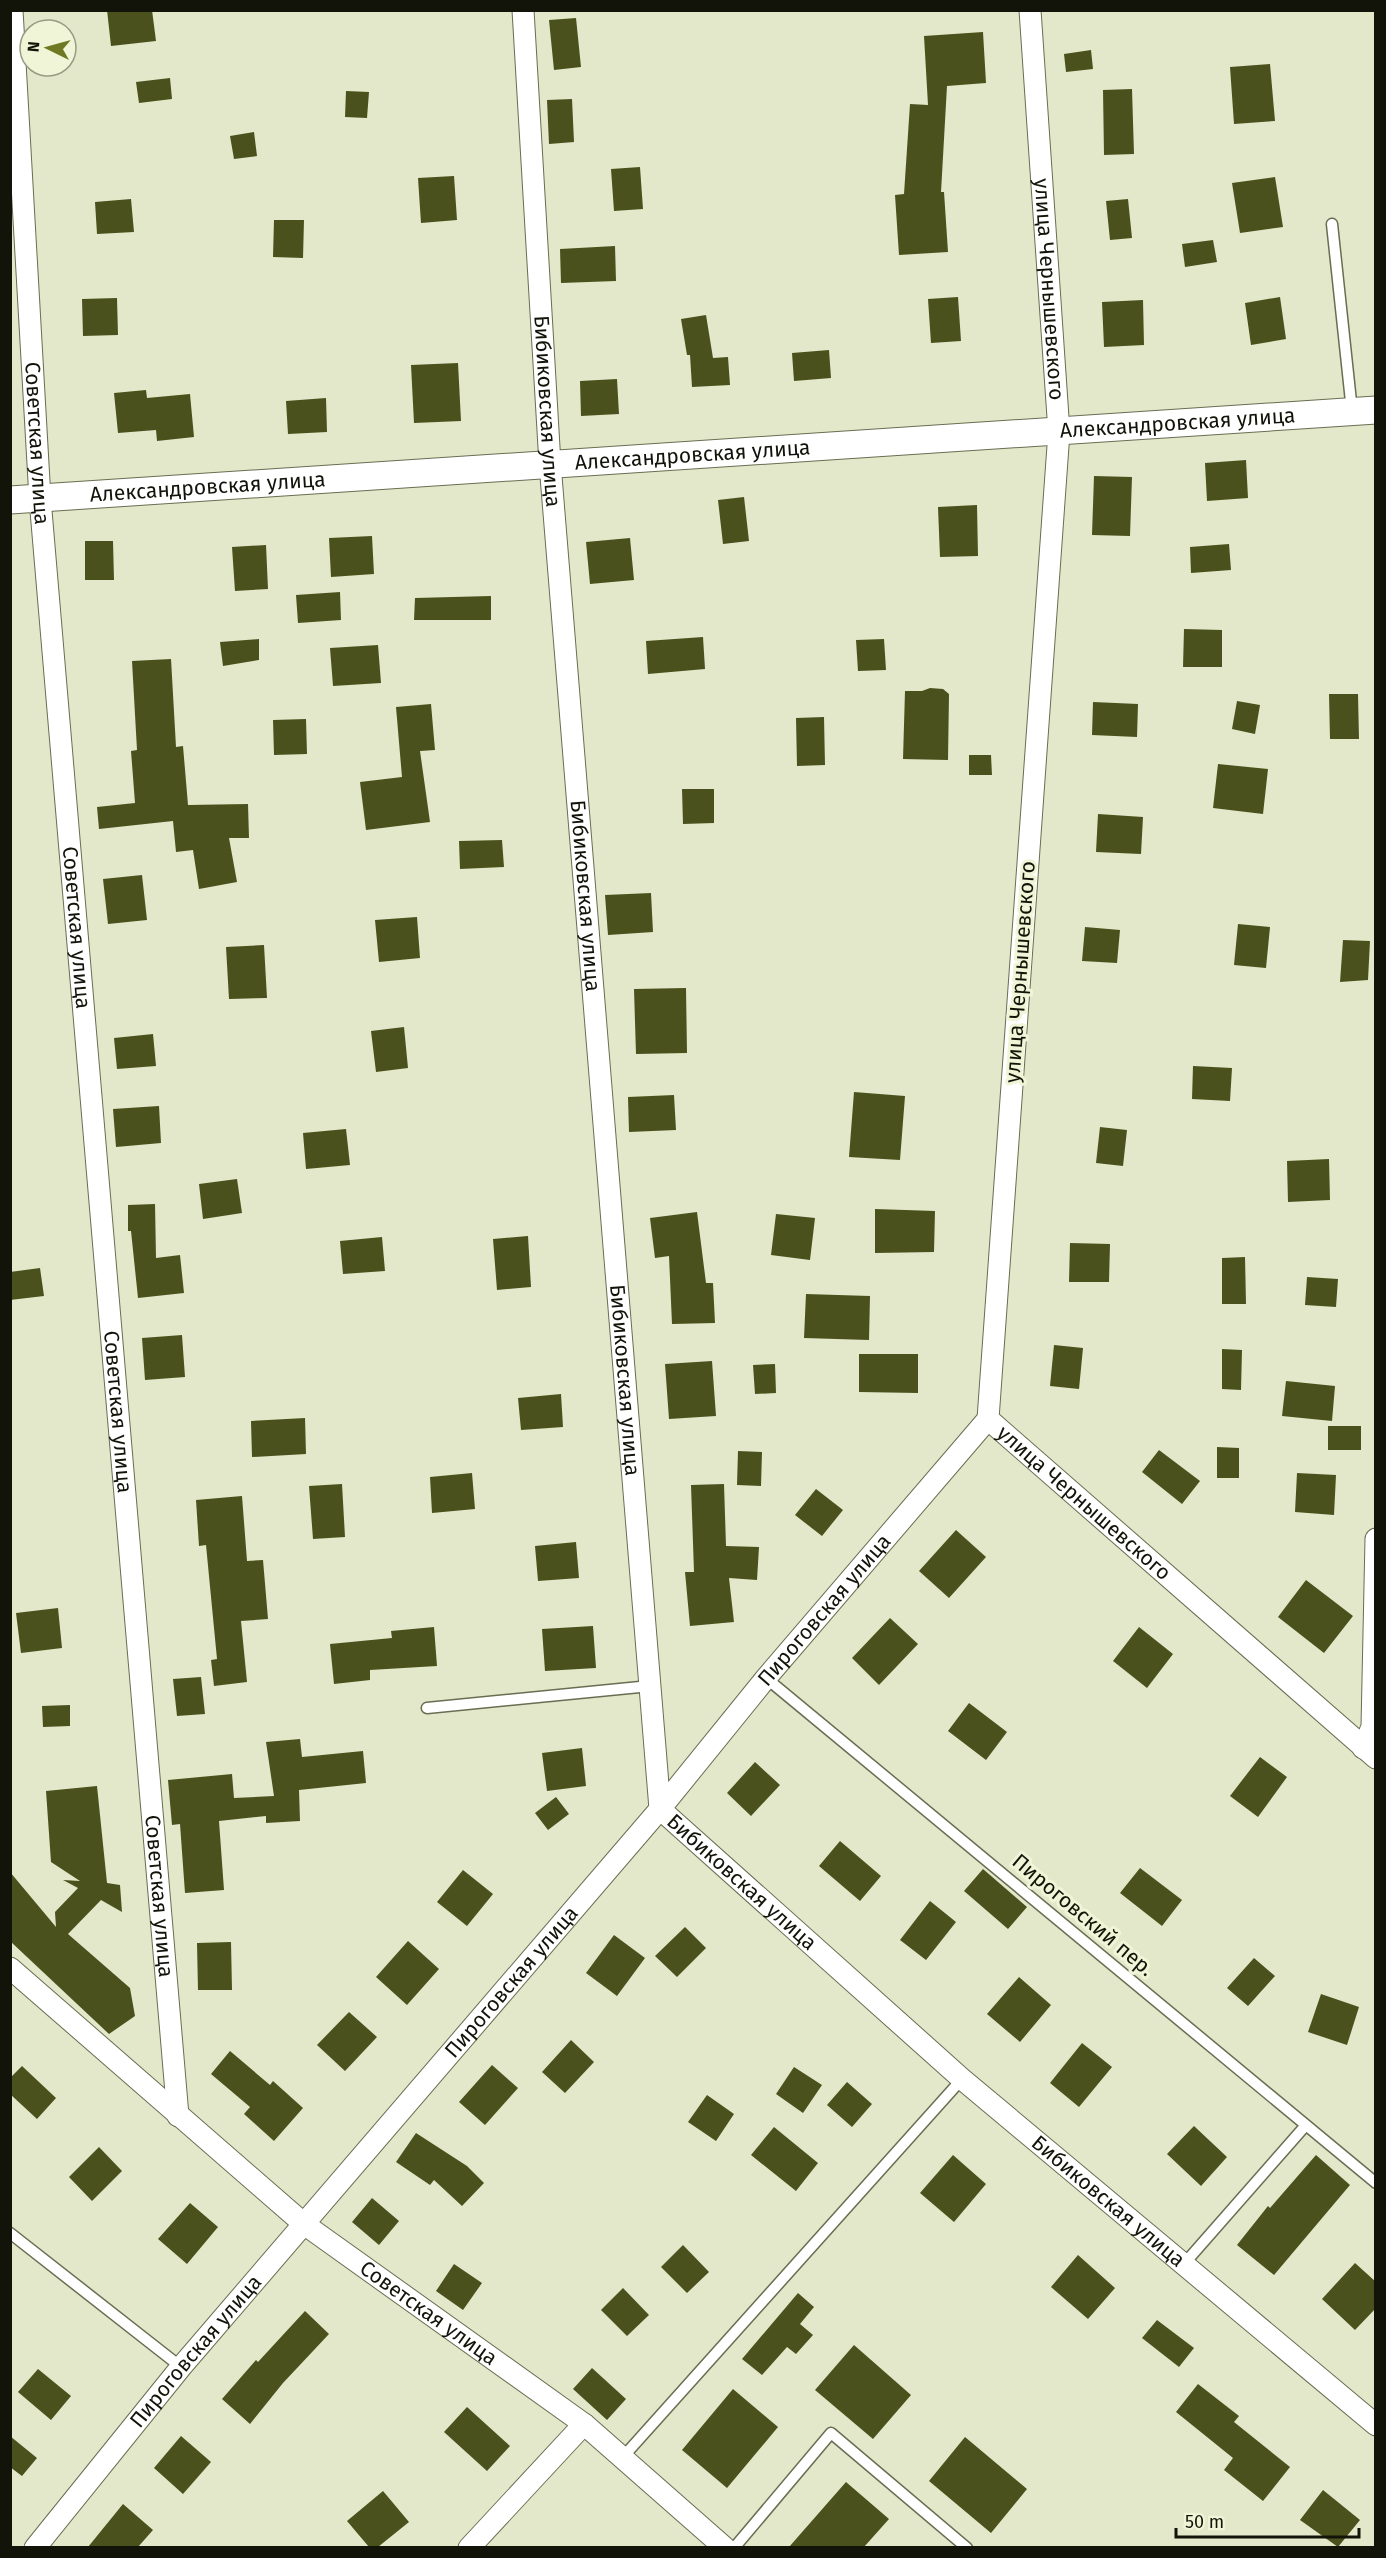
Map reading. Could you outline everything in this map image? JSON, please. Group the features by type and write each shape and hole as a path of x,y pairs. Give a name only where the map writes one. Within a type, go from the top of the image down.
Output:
{"street":[{"name":"Советская улица","path":"12,10 40,499 178,2116 304,2224 584,2424 725,2547"},
{"name":"Бибиковская улица","path":"523,10 550,464 660,1809 962,2079 1376,2425"},
{"name":"улица Чернышевского","path":"1030,10 1059,432 988,1419 1369,1753"},
{"name":"Александровская улица","path":"10,500 1364,411"},
{"name":"Пироговская улица","path":"35,2547 181,2367 660,1809 766,1678 988,1419"},
{"path":"1369,1753 1372,1727 1376,1539"},
{"path":"10,1968 178,2116"},
{"path":"469,2547 584,2424"}],"lane":[{"path":"1332,224 1364,411"},
{"name":"Пироговский пер.","path":"766,1678 1376,2183"},
{"path":"427,1708 650,1686"},
{"path":"623,2457 962,2079"},
{"path":"1184,2264 1306,2125"},
{"path":"10,2233 181,2367"},
{"path":"734,2547 831,2433 967,2547"}],"building":[{"path":"107,10 152,10 156,41 111,46"},
{"path":"576,18 581,67 554,70 549,20"},
{"path":"983,32 986,83 947,86 941,192 944,192 948,252 899,255 895,195 904,194 910,104 928,105 924,36"},
{"path":"1091,50 1093,69 1066,72 1064,54"},
{"path":"1270,64 1275,121 1234,124 1230,67"},
{"path":"170,78 172,99 139,103 136,82"},
{"path":"1132,89 1134,154 1104,155 1103,90"},
{"path":"346,91 369,92 367,118 345,117"},
{"path":"572,99 574,142 549,144 547,100"},
{"path":"254,132 257,156 234,159 230,136"},
{"path":"640,167 643,209 614,211 611,169"},
{"path":"454,176 457,220 421,223 418,178"},
{"path":"1275,177 1283,227 1240,233 1232,183"},
{"path":"131,199 134,232 97,234 95,202"},
{"path":"1128,199 1132,238 1110,240 1106,201"},
{"path":"274,220 304,220 303,258 273,257"},
{"path":"1213,240 1217,262 1185,267 1182,244"},
{"path":"615,246 616,281 561,283 560,249"},
{"path":"958,297 961,341 931,343 928,299"},
{"path":"1280,297 1286,339 1251,345 1245,303"},
{"path":"117,298 118,335 83,336 82,299"},
{"path":"1143,300 1144,345 1104,347 1102,302"},
{"path":"706,315 713,358 728,357 730,385 692,387 690,355 687,355 681,319"},
{"path":"829,350 831,378 794,381 792,353"},
{"path":"458,363 461,421 414,423 411,365"},
{"path":"617,379 619,414 581,416 580,381"},
{"path":"146,390 147,398 190,394 194,437 157,441 156,430 118,433 114,393"},
{"path":"326,398 327,432 288,434 286,401"},
{"path":"1246,460 1248,498 1207,501 1205,463"},
{"path":"1094,476 1132,477 1130,536 1092,535"},
{"path":"744,497 749,541 723,544 718,500"},
{"path":"977,505 978,556 940,557 938,507"},
{"path":"372,536 374,574 331,577 329,538"},
{"path":"630,538 634,580 590,584 586,542"},
{"path":"85,541 113,541 114,580 85,580"},
{"path":"1229,544 1231,570 1191,573 1190,547"},
{"path":"266,545 268,589 235,591 232,547"},
{"path":"340,592 341,620 298,623 296,595"},
{"path":"491,596 491,620 414,620 415,598"},
{"path":"1184,629 1222,630 1222,667 1183,667"},
{"path":"703,637 705,669 648,674 646,641"},
{"path":"259,639 259,660 223,666 220,642"},
{"path":"884,639 886,670 858,671 856,640"},
{"path":"378,645 381,683 333,686 330,648"},
{"path":"171,659 176,747 183,746 188,805 248,804 249,838 229,838 237,882 199,889 193,850 176,852 173,821 99,829 97,807 135,803 131,751 137,750 132,661"},
{"path":"930,688 943,689 949,694 948,760 903,759 905,691 922,691"},
{"path":"1329,694 1358,694 1359,739 1330,739"},
{"path":"1237,701 1260,705 1255,734 1232,729"},
{"path":"1093,702 1138,704 1137,737 1092,735"},
{"path":"431,704 435,750 420,751 430,822 366,830 360,782 402,777 396,707"},
{"path":"824,717 825,765 797,766 796,718"},
{"path":"306,719 307,754 274,755 273,720"},
{"path":"969,755 991,755 992,775 969,775"},
{"path":"1218,764 1268,769 1263,814 1213,808"},
{"path":"682,789 714,789 714,823 683,824"},
{"path":"1098,814 1143,817 1141,854 1096,852"},
{"path":"502,840 504,867 460,869 459,841"},
{"path":"142,875 147,920 108,924 103,879"},
{"path":"651,893 653,932 608,935 605,895"},
{"path":"417,917 420,958 379,962 375,920"},
{"path":"1238,924 1270,927 1266,968 1234,965"},
{"path":"1085,927 1120,930 1117,963 1082,961"},
{"path":"1343,940 1370,941 1368,980 1340,982"},
{"path":"264,945 267,998 229,999 226,947"},
{"path":"686,988 687,1053 636,1054 634,989"},
{"path":"404,1027 408,1068 376,1072 371,1031"},
{"path":"153,1034 156,1066 117,1069 114,1038"},
{"path":"1193,1066 1232,1068 1230,1101 1192,1099"},
{"path":"854,1092 905,1096 900,1160 849,1157"},
{"path":"674,1095 676,1130 629,1132 628,1097"},
{"path":"159,1106 161,1143 116,1147 113,1109"},
{"path":"1100,1127 1127,1130 1123,1166 1096,1163"},
{"path":"346,1129 350,1165 306,1169 303,1133"},
{"path":"1329,1159 1330,1200 1288,1202 1287,1161"},
{"path":"237,1179 242,1213 203,1219 199,1184"},
{"path":"155,1204 156,1258 180,1255 184,1293 138,1298 131,1231 128,1231 128,1205"},
{"path":"875,1209 935,1211 934,1252 875,1253"},
{"path":"697,1212 706,1283 713,1283 715,1323 672,1324 669,1256 655,1258 650,1218"},
{"path":"776,1214 815,1218 810,1260 771,1255"},
{"path":"528,1236 531,1287 497,1290 493,1239"},
{"path":"382,1237 385,1271 343,1274 340,1241"},
{"path":"1070,1243 1110,1244 1109,1282 1069,1282"},
{"path":"1245,1257 1246,1304 1222,1304 1222,1258"},
{"path":"40,1268 44,1296 10,1300 10,1272"},
{"path":"1307,1277 1338,1279 1336,1307 1305,1305"},
{"path":"806,1294 870,1296 869,1340 804,1338"},
{"path":"182,1335 185,1377 145,1380 142,1338"},
{"path":"1054,1345 1083,1348 1079,1389 1050,1386"},
{"path":"1222,1349 1242,1350 1241,1390 1222,1389"},
{"path":"859,1354 918,1354 918,1393 859,1392"},
{"path":"712,1361 716,1416 669,1419 665,1364"},
{"path":"775,1364 776,1393 755,1394 753,1365"},
{"path":"1286,1381 1335,1386 1332,1421 1282,1416"},
{"path":"561,1394 563,1427 521,1430 518,1398"},
{"path":"305,1418 306,1454 252,1457 251,1421"},
{"path":"1328,1426 1361,1426 1361,1450 1328,1450"},
{"path":"1217,1447 1239,1448 1239,1478 1217,1478"},
{"path":"1159,1450 1200,1481 1182,1504 1142,1472"},
{"path":"738,1451 762,1452 761,1486 737,1485"},
{"path":"472,1473 475,1509 432,1513 430,1477"},
{"path":"1297,1473 1336,1475 1334,1515 1295,1512"},
{"path":"342,1484 345,1537 313,1539 309,1486"},
{"path":"724,1484 726,1546 759,1547 757,1580 729,1578 734,1622 690,1626 685,1572 694,1572 691,1485"},
{"path":"816,1489 843,1510 822,1536 795,1515"},
{"path":"242,1496 247,1561 263,1560 268,1619 241,1621 247,1682 214,1686 211,1660 217,1659 206,1545 199,1546 196,1500"},
{"path":"956,1530 986,1557 949,1598 919,1571"},
{"path":"576,1542 579,1578 538,1581 535,1546"},
{"path":"1306,1580 1353,1616 1324,1653 1278,1617"},
{"path":"58,1608 62,1648 21,1653 16,1613"},
{"path":"890,1618 918,1644 879,1685 852,1658"},
{"path":"593,1626 596,1668 545,1671 542,1629"},
{"path":"434,1627 437,1666 370,1670 370,1680 334,1684 330,1644 392,1638 391,1631"},
{"path":"1139,1627 1173,1654 1147,1688 1113,1661"},
{"path":"201,1677 205,1714 177,1716 173,1679"},
{"path":"969,1703 1007,1732 986,1760 948,1731"},
{"path":"70,1705 70,1726 43,1727 42,1706"},
{"path":"300,1739 302,1757 363,1751 366,1783 299,1790 300,1821 266,1823 266,1816 219,1821 224,1890 185,1893 180,1824 172,1825 168,1780 232,1774 234,1798 274,1796 266,1742"},
{"path":"582,1748 586,1786 547,1791 542,1753"},
{"path":"1260,1757 1287,1777 1258,1817 1230,1796"},
{"path":"755,1762 780,1785 751,1816 727,1793"},
{"path":"97,1786 107,1883 120,1885 122,1912 101,1900 68,1934 130,1988 135,2016 109,2034 10,1941 10,1872 56,1927 55,1912 78,1888 63,1880 80,1881 51,1862 46,1791"},
{"path":"556,1797 569,1814 548,1830 535,1813"},
{"path":"840,1841 881,1876 860,1901 819,1866"},
{"path":"1140,1868 1182,1900 1162,1926 1120,1893"},
{"path":"983,1869 1027,1907 1008,1929 964,1891"},
{"path":"463,1870 493,1894 467,1926 437,1902"},
{"path":"930,1901 956,1922 926,1960 900,1940"},
{"path":"685,1927 706,1948 677,1977 655,1956"},
{"path":"614,1935 645,1958 617,1996 586,1973"},
{"path":"408,1941 439,1969 407,2005 376,1977"},
{"path":"231,1942 232,1990 198,1990 197,1943"},
{"path":"1254,1958 1275,1976 1248,2006 1227,1988"},
{"path":"1019,1977 1051,2005 1020,2042 987,2014"},
{"path":"1321,1994 1359,2007 1347,2045 1308,2032"},
{"path":"349,2012 377,2037 345,2071 317,2045"},
{"path":"571,2040 594,2062 565,2093 542,2072"},
{"path":"1082,2043 1112,2067 1079,2107 1050,2083"},
{"path":"230,2051 270,2085 273,2081 303,2108 274,2141 244,2114 250,2107 211,2074"},
{"path":"492,2065 518,2088 485,2125 459,2102"},
{"path":"22,2066 56,2098 37,2119 10,2094 10,2078"},
{"path":"794,2067 822,2085 803,2113 776,2094"},
{"path":"847,2082 872,2104 852,2127 827,2105"},
{"path":"707,2095 734,2114 716,2141 688,2122"},
{"path":"1194,2126 1227,2157 1201,2186 1167,2154"},
{"path":"774,2127 818,2163 796,2191 751,2155"},
{"path":"416,2133 467,2166 484,2183 462,2206 434,2180 430,2185 396,2162"},
{"path":"99,2147 122,2171 92,2201 69,2177"},
{"path":"953,2155 986,2184 954,2222 920,2193"},
{"path":"1316,2155 1350,2185 1274,2275 1237,2245 1268,2206 1270,2208"},
{"path":"372,2198 399,2221 379,2245 352,2222"},
{"path":"190,2203 218,2227 187,2264 158,2239"},
{"path":"683,2245 709,2272 687,2293 661,2267"},
{"path":"1078,2255 1115,2288 1088,2319 1051,2287"},
{"path":"1355,2263 1376,2282 1376,2308 1355,2330 1322,2299"},
{"path":"454,2264 482,2283 463,2310 436,2291"},
{"path":"623,2288 649,2315 627,2336 601,2310"},
{"path":"798,2293 814,2307 800,2324 813,2335 796,2354 787,2347 762,2375 742,2359"},
{"path":"305,2311 329,2334 283,2383 250,2424 222,2399 256,2360 258,2362"},
{"path":"1157,2320 1194,2348 1179,2367 1142,2338"},
{"path":"854,2345 911,2395 873,2439 815,2390"},
{"path":"592,2368 626,2399 607,2420 573,2389"},
{"path":"38,2369 71,2396 51,2420 18,2392"},
{"path":"1198,2384 1239,2416 1234,2422 1290,2467 1263,2501 1224,2470 1233,2458 1176,2412"},
{"path":"733,2389 778,2427 727,2488 682,2450"},
{"path":"467,2407 510,2446 487,2471 444,2432"},
{"path":"10,2436 37,2458 22,2476 10,2467"},
{"path":"181,2436 211,2462 183,2494 154,2468"},
{"path":"965,2437 1027,2489 991,2533 929,2481"},
{"path":"846,2482 889,2519 864,2547 789,2547"},
{"path":"1323,2490 1360,2520 1338,2547 1300,2520"},
{"path":"383,2491 409,2522 378,2547 369,2547 347,2521"},
{"path":"123,2504 153,2530 138,2547 88,2547"}]}
